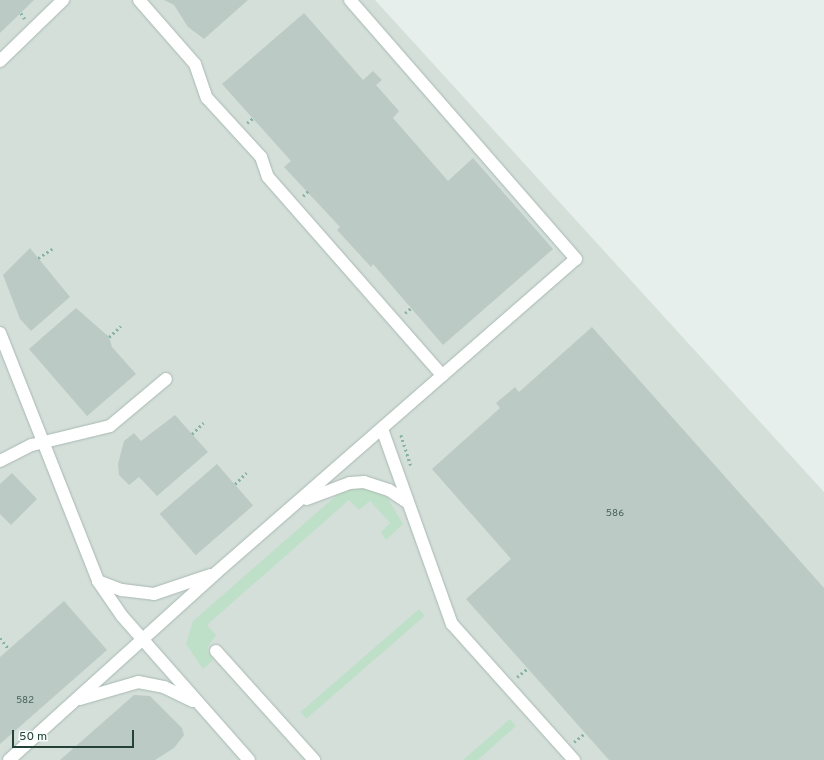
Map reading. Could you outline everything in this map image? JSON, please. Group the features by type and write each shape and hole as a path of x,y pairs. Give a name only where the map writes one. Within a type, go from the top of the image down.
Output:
{"street":[{"path":"0,61 63,0"},
{"path":"139,0 196,64 208,98 261,157 268,177 442,374"},
{"path":"9,760 217,572 298,503 442,374 576,259 350,0"},
{"path":"0,333 98,581 111,602 143,640 249,760"},
{"path":"0,461 19,449 110,426 166,379"},
{"path":"382,429 452,624 574,760"},
{"path":"298,503 350,483 364,482 389,490 407,502"},
{"path":"98,581 122,590 154,594 217,572"},
{"path":"216,651 314,760"},
{"path":"75,701 138,682 164,687 200,705"}],"path":[{"path":"38,258 52,249"},
{"path":"109,337 121,326"},
{"path":"192,434 203,423"},
{"path":"235,484 246,472"},
{"path":"0,638 9,649"}],"shaded area":[{"path":"0,0 375,0 824,492 824,760 0,760"}],"green space":[{"path":"362,486 387,497 403,524 386,540 381,532 390,523 370,501 359,510 349,500 207,625 216,635 207,648 213,660 203,669 186,644 193,621 339,493"},
{"path":"419,609 425,616 306,719 301,712"},
{"path":"510,719 516,726 478,760 463,760"}],"building":[{"path":"0,0 34,0 0,33"},
{"path":"164,0 248,0 204,39 188,27 174,5"},
{"path":"304,13 363,80 373,71 382,80 376,85 399,111 393,118 448,181 473,158 553,249 443,345 373,264 371,267 337,230 340,227 284,167 291,161 222,84"},
{"path":"30,248 70,297 31,331 20,319 3,275"},
{"path":"76,308 109,337 112,347 136,374 87,416 29,349"},
{"path":"592,327 824,588 824,760 609,760 466,599 511,559 432,469 500,408 496,403 515,387 519,392"},
{"path":"175,415 208,452 157,496 139,477 129,485 119,475 118,464 124,441 134,433 141,441"},
{"path":"217,464 253,506 196,555 160,514"},
{"path":"12,473 37,499 11,525 0,514 0,484"},
{"path":"64,601 107,650 0,744 0,657"},
{"path":"134,695 150,696 182,728 184,735 174,748 155,760 60,760"}]}
